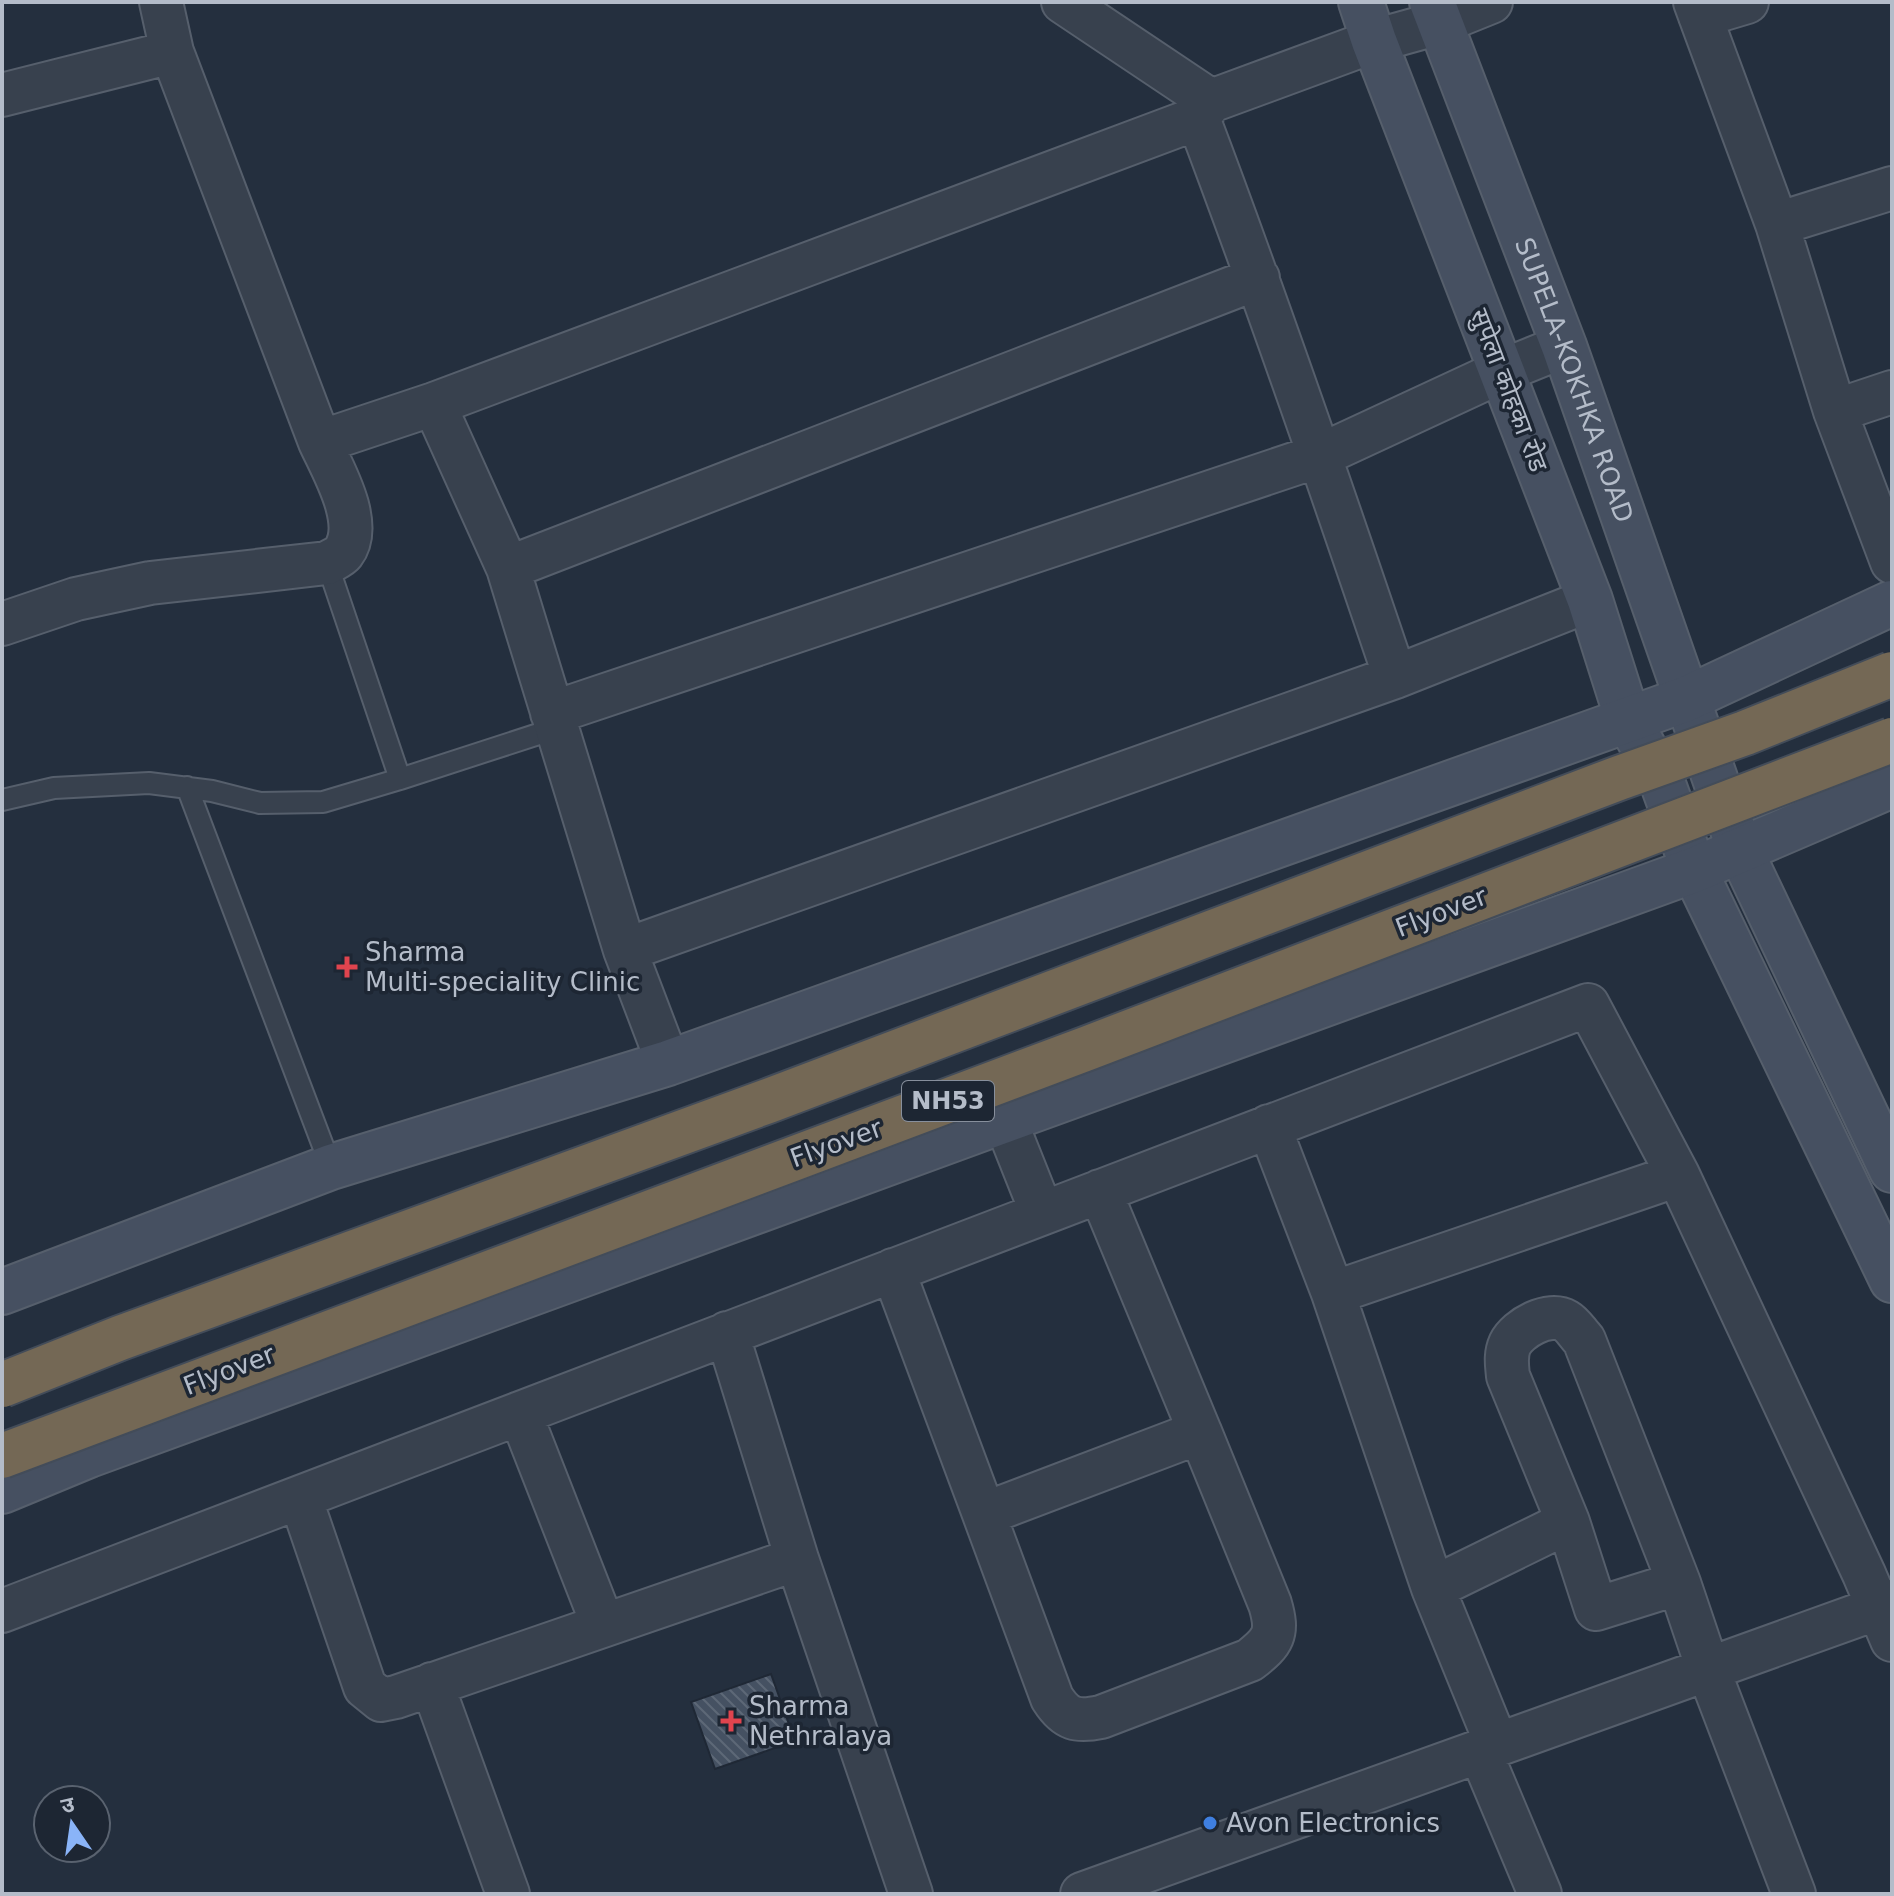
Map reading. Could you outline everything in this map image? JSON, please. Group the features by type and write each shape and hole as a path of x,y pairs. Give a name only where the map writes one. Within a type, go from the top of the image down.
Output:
{"highway":[{"name":"NH53","path":"2,1385 120,1338 768,1101 1745,733 1892,674"},
{"name":"Flyover","path":"2,1456 1088,1048 1892,740"}],"street":[{"path":"2,624 76,599 150,583 327,563 343,554 353,529 343,491 320,442 172,52 161,2"},
{"path":"1063,2 1205,110 1258,278 1395,677"},
{"path":"320,442 434,404 1205,110 1367,21 1491,2"},
{"path":"1747,2 1698,9 1777,224 1835,411 1892,562"},
{"name":"SUPELA-KOKHKA ROAD","path":"1436,12 1564,346 1740,850 1892,1170"},
{"name":"सुपेला कोहका रोड","path":"1367,21 1590,600 1628,720 1660,776 1694,870 1892,1280"},
{"path":"2,95 172,52"},
{"path":"1777,224 1892,188"},
{"path":"508,568 1258,278"},
{"path":"555,721 1321,455 1502,371 1564,346"},
{"path":"1835,411 1892,392"},
{"path":"434,404 508,568 625,950 668,1063"},
{"path":"625,950 1395,677 1590,600"},
{"path":"2,1292 331,1167 668,1063 1686,699 1892,603"},
{"path":"2,1491 104,1450 1694,870 1892,785"},
{"path":"2,1611 1588,1005 1678,1175 1864,1574 1887,1616 1708,1669 1082,1894"},
{"path":"1005,1120 1042,1213"},
{"path":"1269,1126 1333,1293 1540,1894"},
{"path":"1333,1293 1678,1175"},
{"path":"893,1270 1052,1698 1069,1717 1086,1720 1116,1712 1250,1660 1267,1647 1274,1633 1274,1617 1100,1191"},
{"path":"1679,1583 1596,1609 1568,1522 1508,1376 1506,1357 1518,1332 1554,1317 1573,1326 1584,1340 1679,1583 1708,1669 1794,1894"},
{"path":"727,1333 797,1559 911,1894"},
{"path":"520,1413 603,1625"},
{"path":"984,1514 1200,1432"},
{"path":"300,1497 365,1687 381,1700 797,1559"},
{"path":"1433,1588 1568,1522"},
{"path":"432,1684 508,1894"}],"lane":[{"path":"327,563 400,779"},
{"path":"2,800 54,788 149,783 212,791 260,803 323,802 400,779 555,721"},
{"path":"187,787 331,1167"}],"building":[{"path":"771,1674 795,1741 715,1769 691,1702"}],"place":[{"name":"Sharma Multi-speciality Clinic","path":"347,967"},
{"name":"Sharma Nethralaya","path":"731,1721"},
{"name":"Avon Electronics","path":"1210,1823"}]}
